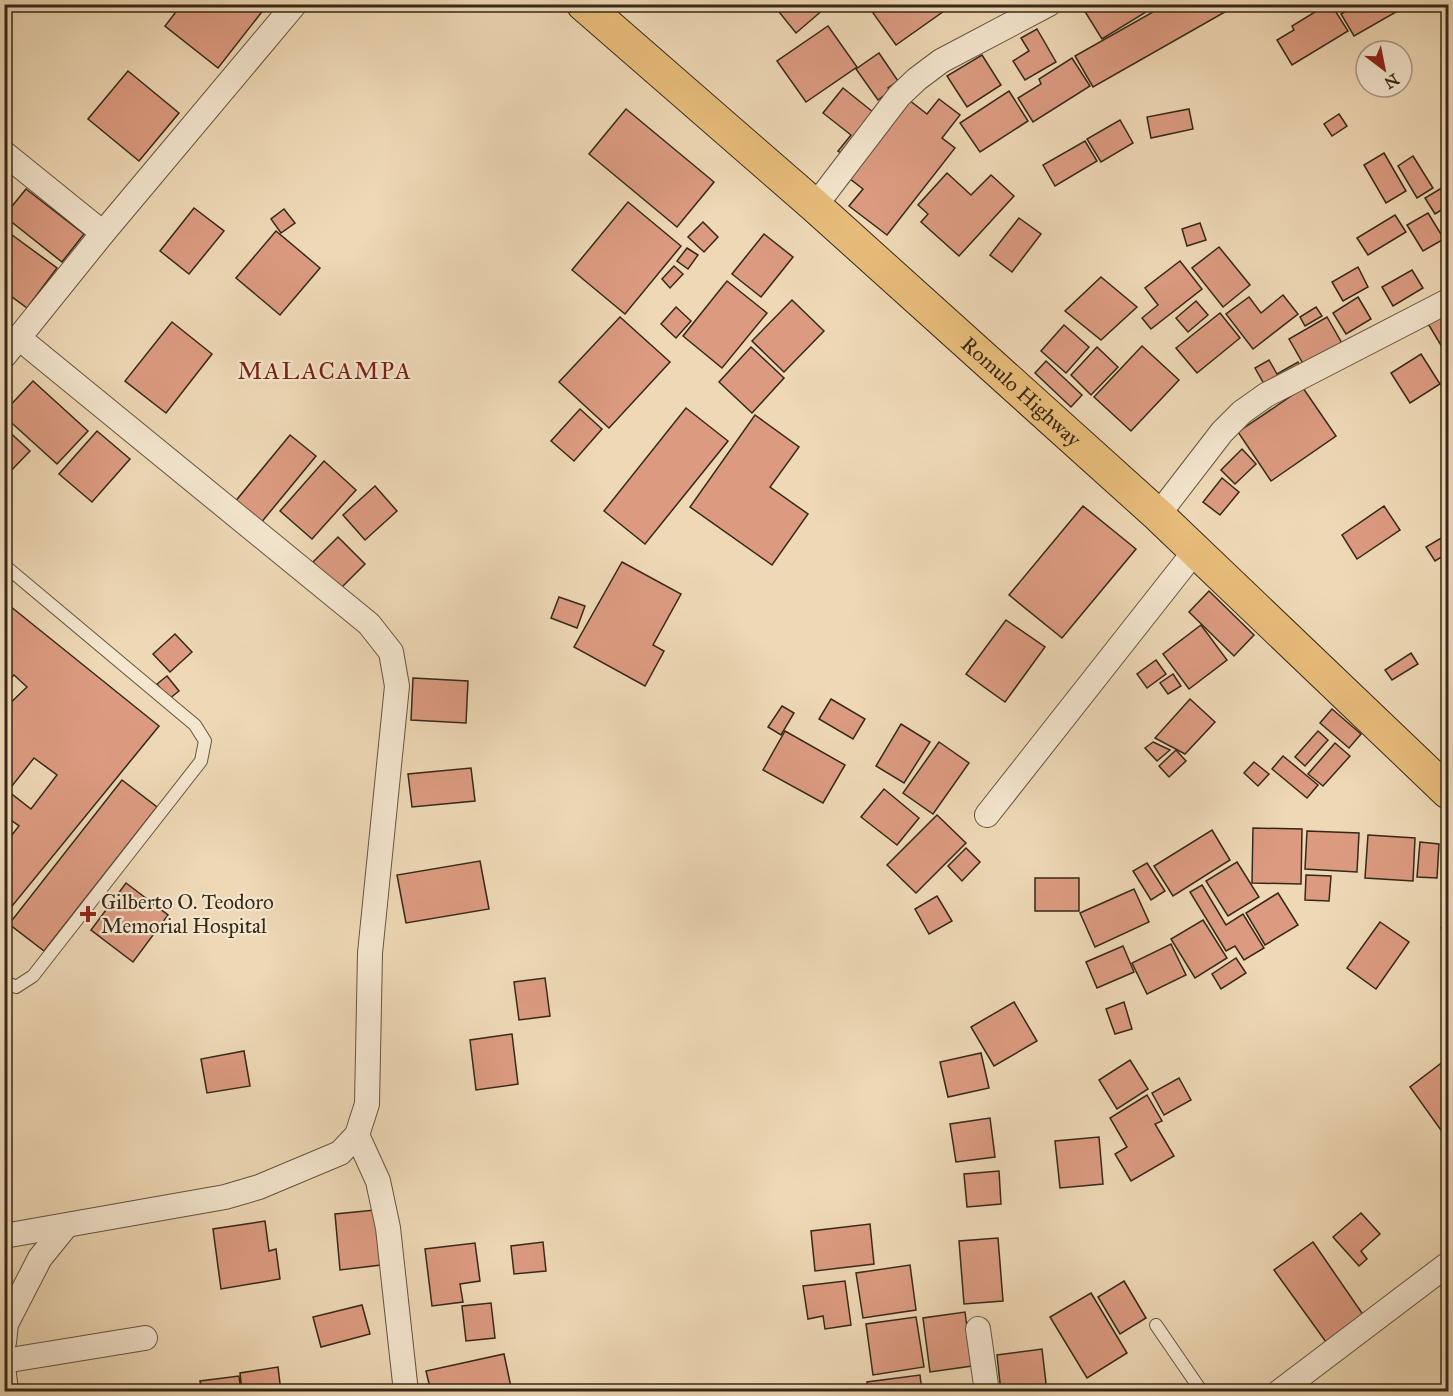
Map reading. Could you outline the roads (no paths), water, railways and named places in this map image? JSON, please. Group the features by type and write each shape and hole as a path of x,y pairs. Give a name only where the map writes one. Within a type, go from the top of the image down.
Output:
{"highway":[{"name":"Romulo Highway","path":"584,4 815,206 1158,515 1449,792"}],"street":[{"path":"4,1236 225,1197 259,1187 340,1153 357,1135 367,1104 370,953 397,686 390,651 369,624 12,347 103,233 296,4"},
{"path":"815,206 899,96 917,79 941,61 1049,4"},
{"path":"4,153 103,233"},
{"path":"1158,515 1222,432 1242,412 1266,395 1449,301"},
{"path":"987,815 1195,551"},
{"path":"357,1135 378,1181 388,1228 406,1392"},
{"path":"4,1342 6,1324 40,1258 66,1226"},
{"path":"1279,1392 1449,1264"},
{"path":"978,1329 987,1392"},
{"path":"4,1361 145,1338"},
{"path":"4,1374 6,1392"}],"lane":[{"path":"4,565 195,725 205,741 201,761 33,976 16,987 4,981"},
{"path":"1155,1325 1202,1392"}],"place":[{"name":"Gilberto O. Teodoro Memorial Hospital","path":"88,914"}],"district":[{"name":"MALACAMPA","path":"325,371"}]}
